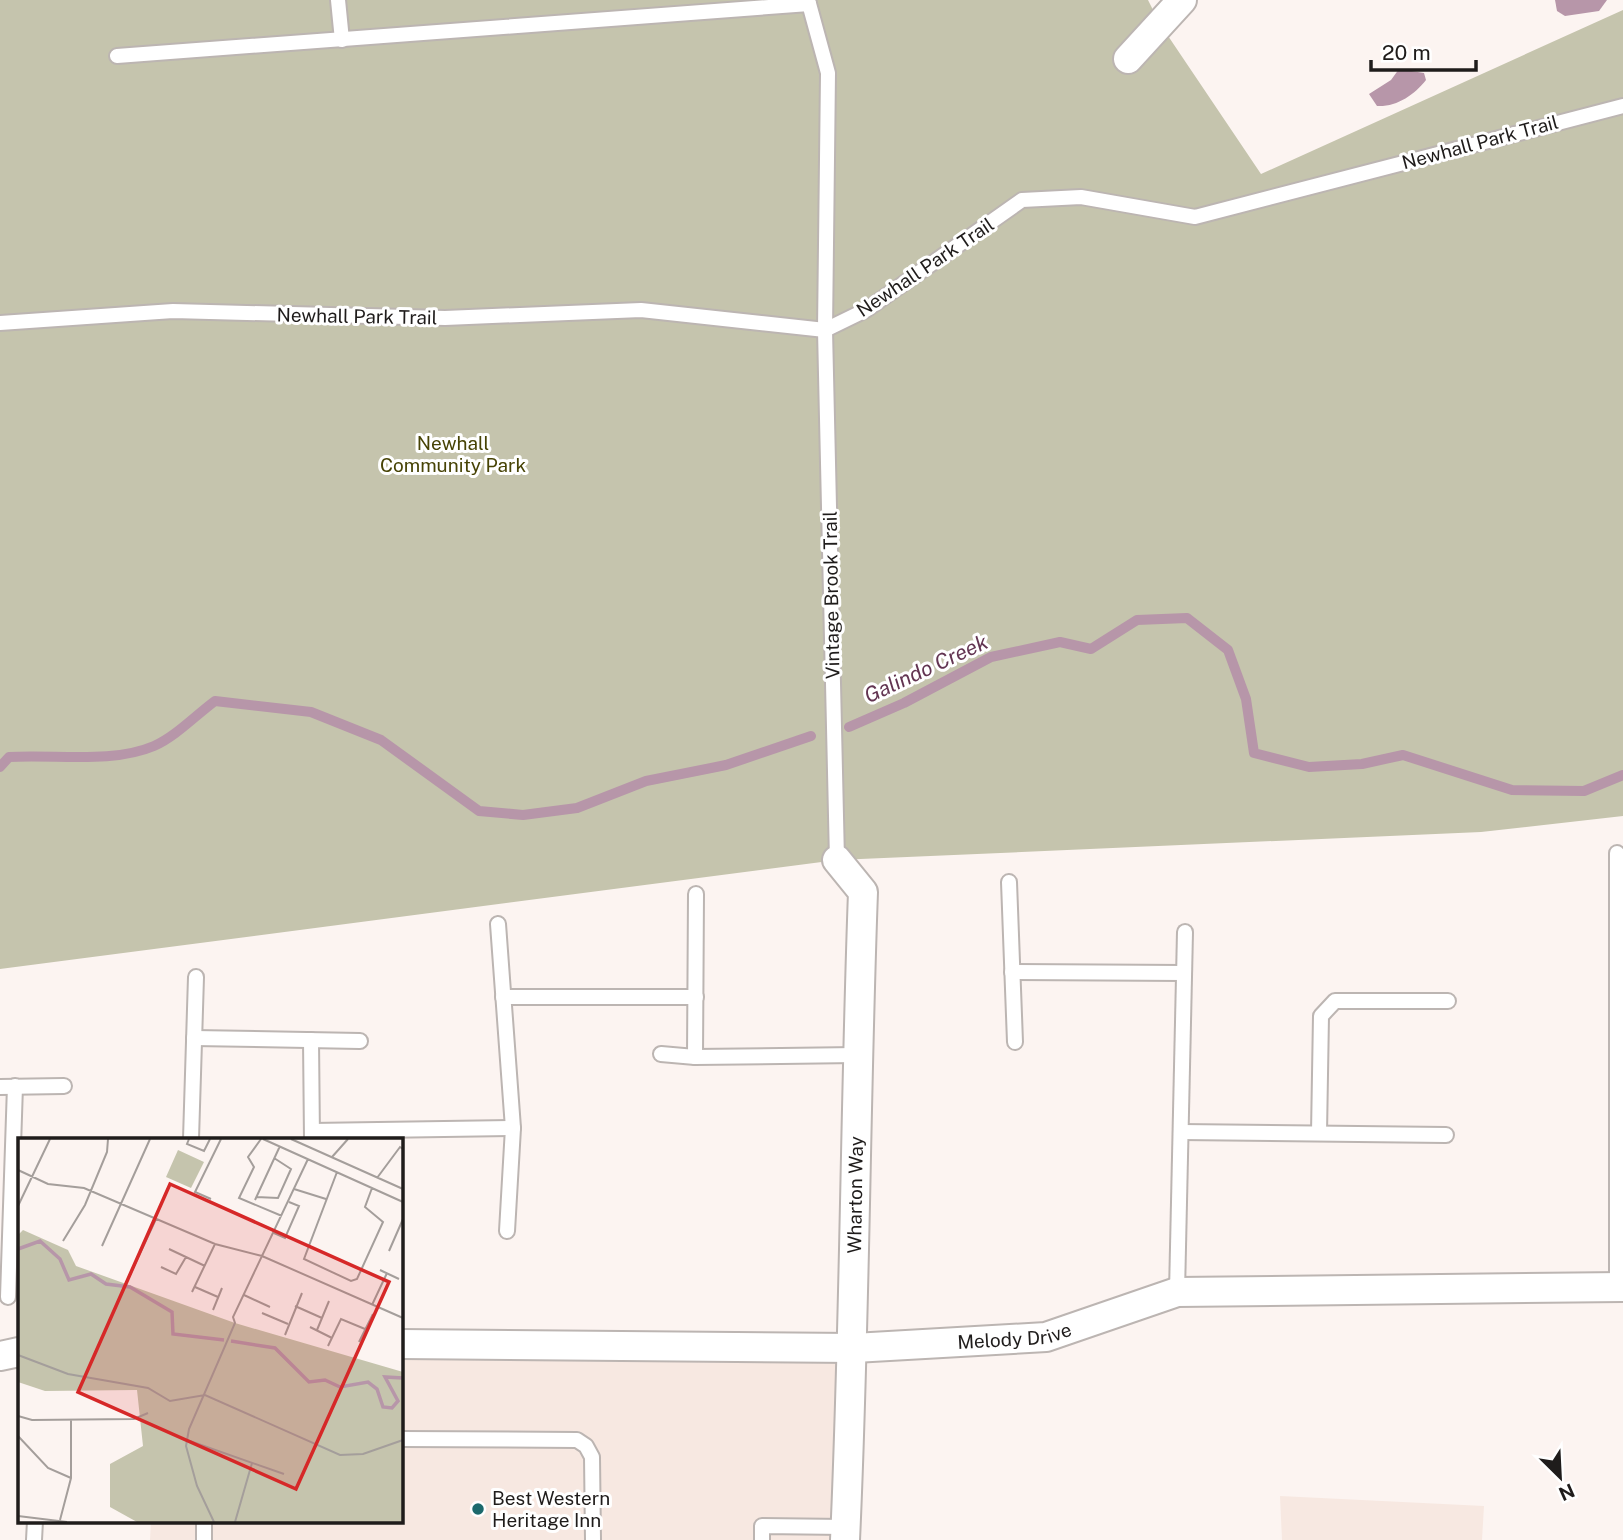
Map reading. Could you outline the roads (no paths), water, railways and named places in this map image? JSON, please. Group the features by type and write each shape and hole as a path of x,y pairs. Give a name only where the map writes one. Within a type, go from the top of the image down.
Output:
{"street":[{"path":"1128,59 1182,0"},
{"name":"Wharton Way","path":"836,860 863,892 857,1055 854,1348 845,1534"},
{"name":"Melody Drive","path":"402,1343 854,1348 1046,1337 1177,1292 1620,1287"},
{"path":"0,1356 18,1352"}],"lane":[{"path":"338,0 342,40"},
{"path":"117,57 809,2"},
{"name":"Vintage Brook Trail","path":"809,2 828,74 825,330 836,860"},
{"name":"Newhall Park Trail","path":"0,323 173,311 445,318 641,310 825,330 866,310 1022,200 1081,197 1195,217 1623,106"},
{"path":"1617,853 1620,1287"},
{"path":"1009,882 1015,1042"},
{"path":"695,1057 696,894"},
{"path":"498,924 513,1128 508,1231"},
{"path":"1177,1292 1185,932"},
{"path":"1012,972 1184,973"},
{"path":"191,1138 196,977"},
{"path":"503,998 696,996"},
{"path":"1319,1133 1321,1016 1335,1001 1448,1001"},
{"path":"194,1038 360,1041"},
{"path":"311,1040 312,1135 513,1128"},
{"path":"661,1054 695,1057 857,1055"},
{"path":"8,1297 16,1180 15,1086"},
{"path":"0,1087 64,1086"},
{"path":"1181,1132 1446,1135"},
{"path":"402,1439 577,1440 586,1446 592,1457 593,1540"},
{"path":"34,1540 35,1522"},
{"path":"204,1522 204,1540"},
{"path":"762,1540 762,1526 845,1534"}],"waterway":[{"name":"Galindo Creek","path":"849,727 904,703 991,657 1060,642 1091,649 1137,620 1187,618 1228,650 1246,699 1254,753 1309,767 1362,764 1403,755 1512,790 1584,791 1623,775"},
{"name":"Galindo Creek","path":"0,767 9,757 102,757 138,752 170,737 215,701 311,712 381,740 479,811 523,815 577,808 646,781 726,765 811,736"}],"place":[{"name":"Best Western Heritage Inn","path":"478,1509"}],"park label":[{"name":"Newhall Community Park","path":"453,454"}]}
